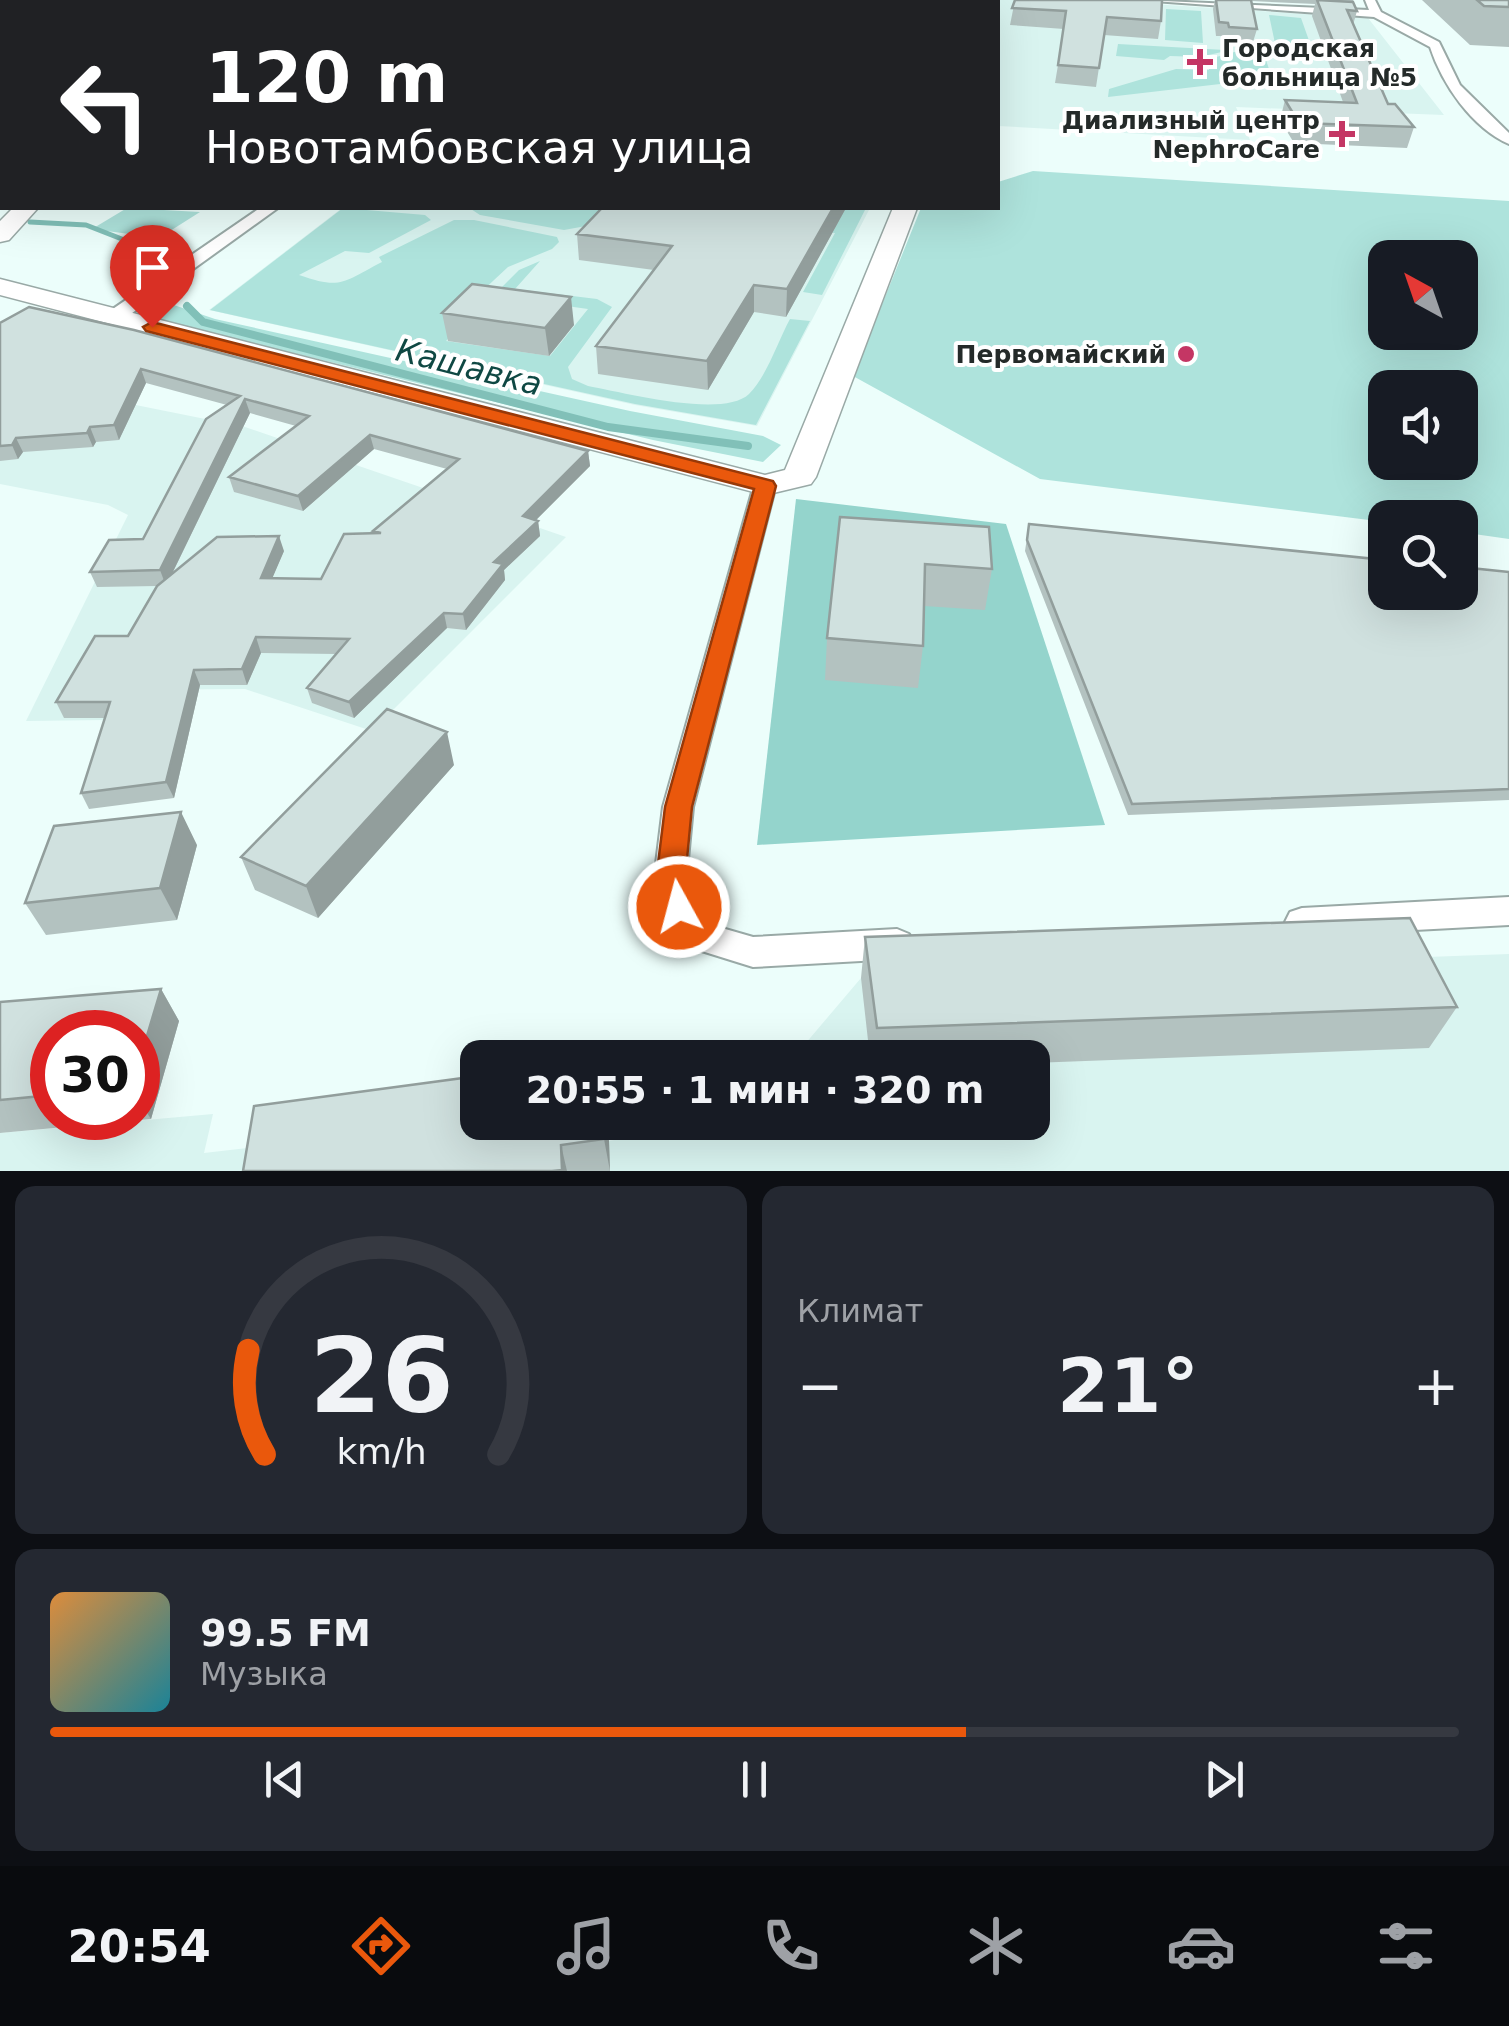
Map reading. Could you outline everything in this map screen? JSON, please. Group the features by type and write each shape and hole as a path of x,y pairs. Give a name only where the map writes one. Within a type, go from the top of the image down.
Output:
{"street":[{"path":"1144,0 1376,14 1435,46 1442,72 1468,107 1509,140"},
{"path":"1370,0 1376,14"},
{"path":"0,235 24,210"},
{"path":"114,318 267,210"},
{"path":"0,287 765,486 799,477 905,210"},
{"path":"765,486 678,807 670,880 688,934 753,952 932,942"},
{"path":"1270,924 1509,911"}],"shaded area":[{"name":"Городская больница №5","path":"1000,0 1091,0 1368,18 1444,115 1236,107 1250,140 1000,126"},
{"path":"1166,9 1201,11 1203,43 1165,40"},
{"path":"1269,15 1301,18 1312,49 1276,48"},
{"path":"1118,44 1226,51 1200,57 1170,56 1164,60 1116,56"},
{"path":"1238,51 1264,54 1272,78 1108,97 1109,89 1176,69 1209,70 1209,59"},
{"name":"Первомайский","path":"1033,171 1509,201 1509,539 1478,535 1478,500 1368,500 1368,520 1040,479 853,376 920,210 1000,210 1000,181"},
{"path":"124,210 200,212 159,238 92,229"},
{"path":"339,210 869,210 757,426 635,405 209,310"},
{"path":"340,210 366,210 425,215 431,220 369,253 345,251 299,275 342,282 382,262 379,257 454,220 474,220 557,237 559,242 552,249 508,267 464,308 475,311 446,341 550,356 588,309 502,297 497,292 519,270 540,261 515,289 597,299 612,307 568,367 572,379 588,386 672,402 736,401 749,394 761,378 790,319 810,321 756,425 635,404 210,310"},
{"path":"472,210 612,210 597,224 564,230 480,215"},
{"path":"865,210 822,295 803,292 835,233 657,212"},
{"path":"165,302 215,319 630,411 763,436 781,445 763,462 653,440 157,320 152,312"},
{"path":"0,391 96,397 245,427 566,537 372,731 245,689 121,690 105,720 26,721 128,515 108,505 0,484"},
{"path":"796,499 1006,524 1105,825 757,845"},
{"path":"1509,954 1509,1171 0,1171 0,1133 30,1130 30,1140 160,1140 160,1119 213,1114 204,1153 460,1124 460,1140 493,1140 505,1155 615,1140 1050,1140 1050,1040 808,1040 861,978"}],"building":[{"path":"1015,0 1162,0 1161,21 1107,17 1099,68 1058,65 1066,11 1012,8"},
{"path":"1216,0 1251,0 1257,29 1229,27 1228,23 1219,22"},
{"path":"1317,0 1353,2 1357,11 1347,10 1388,104 1395,104 1414,127 1299,123 1285,100 1357,103"},
{"path":"1477,0 1509,0 1509,7 1484,6"},
{"path":"600,210 832,210 787,289 754,285 707,361 596,346 672,246 577,234"},
{"path":"472,284 571,297 545,328 442,313"},
{"path":"29,307 134,330 588,451 523,516 538,521 494,562 503,564 463,614 444,613 349,702 307,688 349,639 256,637 242,669 194,670 166,782 81,793 110,702 56,702 95,636 128,636 157,586 217,537 279,536 261,578 321,579 344,534 381,533 373,531 459,459 370,435 298,496 229,477 309,416 245,399 160,570 90,572 109,540 143,539 206,419 240,396 141,369 114,425 90,427 87,433 16,438 12,445 0,446 0,323"},
{"path":"840,517 989,527 992,569 925,564 923,646 827,638"},
{"path":"1029,524 1368,558 1368,610 1478,610 1478,569 1509,572 1509,789 1132,804 1027,540"},
{"path":"387,709 447,732 306,886 241,857"},
{"path":"181,812 160,888 25,903 54,826"},
{"path":"1410,918 1457,1007 877,1028 865,937"},
{"path":"161,989 155,1010 30,1010 30,1097 0,1100 0,1002"},
{"path":"460,1078 460,1140 597,1140 561,1145 562,1170 552,1171 243,1171 254,1106"}],"waterway":[{"path":"30,222 86,225 155,252"},
{"name":"Кашавка","path":"187,306 203,322 608,427 748,446"}],"place":[{"name":"Городская больница №5","path":"1200,62"},
{"name":"Диализный центр NephroCare","path":"1342,134"},
{"name":"Первомайский","path":"1186,354"}],"route":[{"path":"152,327 765,486 678,807 670,880 679,907"}]}
